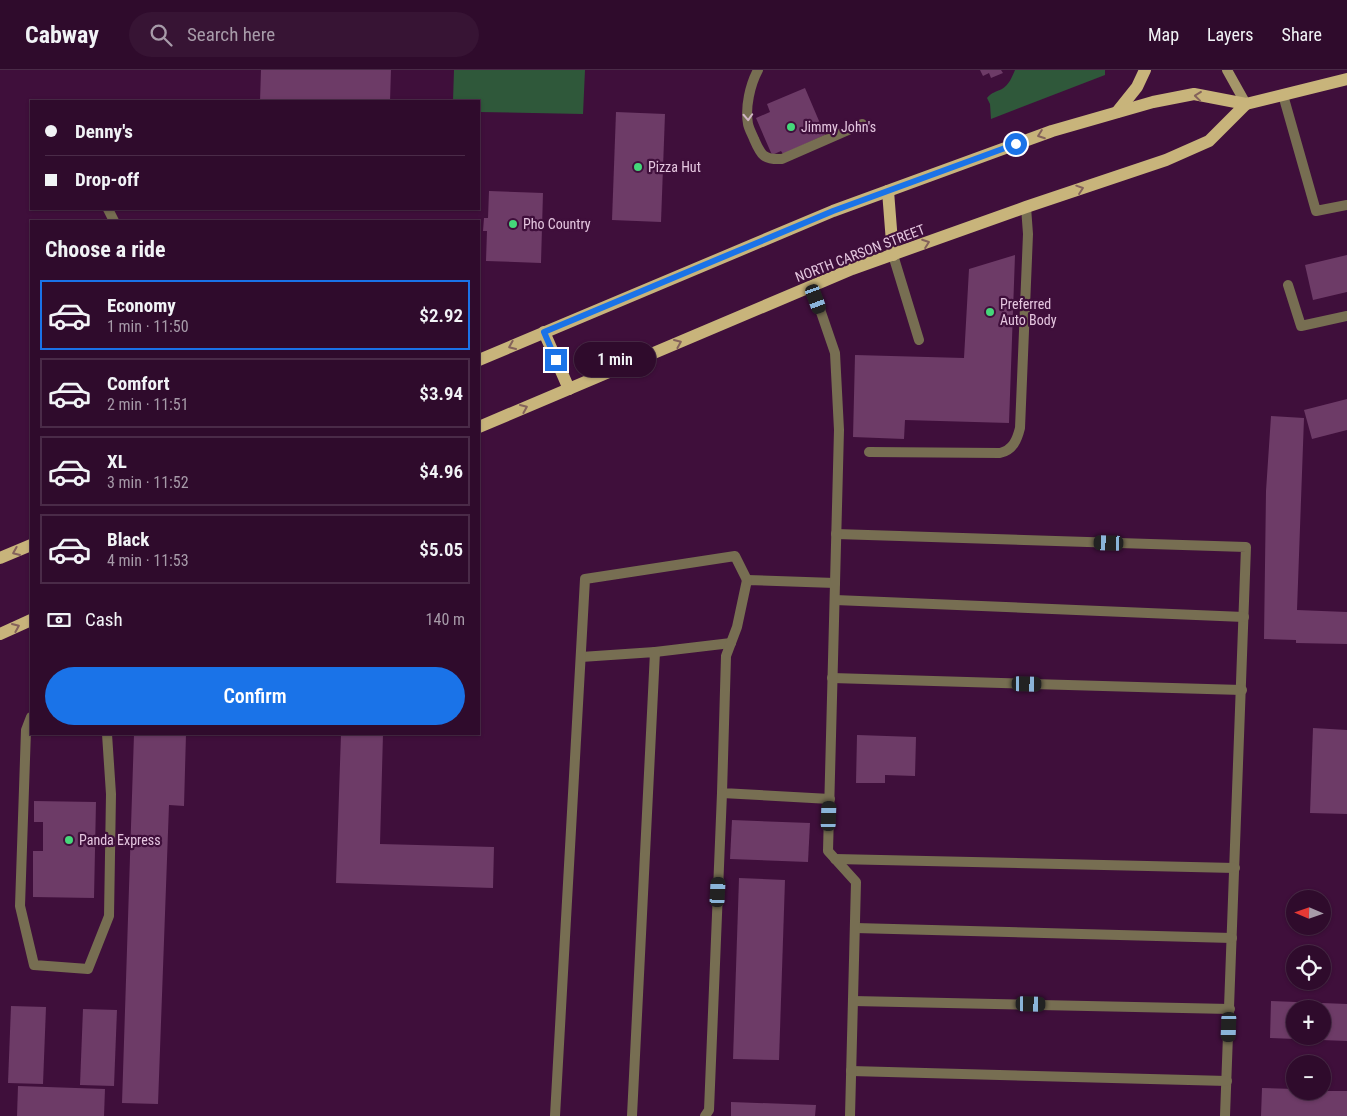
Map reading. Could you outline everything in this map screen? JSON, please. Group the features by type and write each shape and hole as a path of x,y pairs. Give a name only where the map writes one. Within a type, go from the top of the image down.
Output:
{"main road":[{"path":"1117,112 1137,87 1145,70"},
{"path":"480,360 833,211 1052,131 1153,102 1194,94 1246,104 1347,79"},
{"name":"NORTH CARSON STREET","path":"480,427 812,286 1026,207 1166,160 1209,141 1246,104"},
{"path":"888,191 893,255"},
{"path":"544,332 569,389"},
{"path":"0,558 30,545"},
{"path":"0,634 30,620"}],"street":[{"path":"758,70 750,93 748,124 760,154 771,160 782,159 862,124"},
{"path":"1227,70 1246,104"},
{"path":"1283,95 1316,211 1347,205"},
{"path":"869,452 1000,453 1008,450 1015,442 1018,436 1020,418 1028,234 1026,207"},
{"path":"893,255 918,340"},
{"path":"1288,285 1301,326 1347,316"},
{"path":"812,286 835,353 839,430 828,851 856,882 850,1116"},
{"path":"836,534 1246,547 1225,1116"},
{"path":"555,1116 585,579 735,556 747,580 737,627 726,656 708,1110 705,1116"},
{"path":"747,580 835,583"},
{"path":"835,600 1244,616"},
{"path":"581,657 655,652 731,643"},
{"path":"632,1116 655,652"},
{"path":"832,678 1242,690"},
{"path":"30,720 26,730 20,906 34,964 88,969 109,916 111,794 107,735"},
{"path":"722,793 830,799"},
{"path":"835,859 1235,868"},
{"path":"855,928 1232,938"},
{"path":"853,1000 1230,1009"},
{"path":"851,1071 1226,1082"}],"green space":[{"path":"454,70 585,70 583,114 480,112 480,100 453,100"},
{"path":"1015,70 1105,70 1105,75 991,119 990,104 987,98 1007,85"}],"building":[{"path":"261,70 391,70 390,100 260,100"},
{"path":"980,70 1001,70 1003,73 991,78 989,73 983,76"},
{"name":"Jimmy John's","path":"805,88 825,135 783,154 781,151 772,155 756,118 770,112 767,104"},
{"name":"Pizza Hut","path":"616,112 665,114 661,222 612,220"},
{"name":"Pho Country","path":"489,191 543,193 541,263 486,261 487,231 483,231 484,218 488,218"},
{"name":"Preferred Auto Body","path":"1015,255 1009,423 905,420 904,439 853,437 855,355 964,358 969,269"},
{"path":"1347,255 1347,292 1313,300 1305,265"},
{"path":"1347,399 1347,430 1312,439 1304,410"},
{"path":"1271,416 1304,418 1297,610 1347,612 1347,644 1296,643 1296,640 1264,639 1266,491"},
{"path":"1313,728 1347,730 1347,814 1310,813"},
{"path":"134,735 186,735 184,806 169,805 158,1104 122,1103"},
{"path":"341,735 383,735 380,844 494,847 493,888 336,883"},
{"path":"857,735 916,737 915,776 885,775 885,783 856,783"},
{"name":"Panda Express","path":"34,801 96,802 94,898 33,897 33,851 43,851 43,822 34,822"},
{"path":"732,820 810,823 808,862 730,859"},
{"path":"739,878 785,880 779,1060 733,1059"},
{"path":"1271,1001 1286,1002 1286,1039 1270,1038"},
{"path":"1331,1003 1347,1004 1347,1041 1331,1040"},
{"path":"11,1006 46,1007 43,1084 8,1083"},
{"path":"83,1009 117,1010 114,1086 80,1085"},
{"path":"18,1086 105,1089 104,1116 17,1116"},
{"path":"1262,1088 1286,1089 1286,1100 1331,1100 1331,1091 1347,1091 1347,1116 1261,1116"},
{"path":"731,1102 816,1105 815,1116 731,1116"}],"place":[{"name":"Jimmy John's","path":"791,127"},
{"name":"Pizza Hut","path":"638,167"},
{"name":"Pho Country","path":"513,224"},
{"name":"Preferred Auto Body","path":"990,312"},
{"name":"Panda Express","path":"69,840"}],"route":[{"path":"556,360 544,332 833,211 1016,144"}]}
